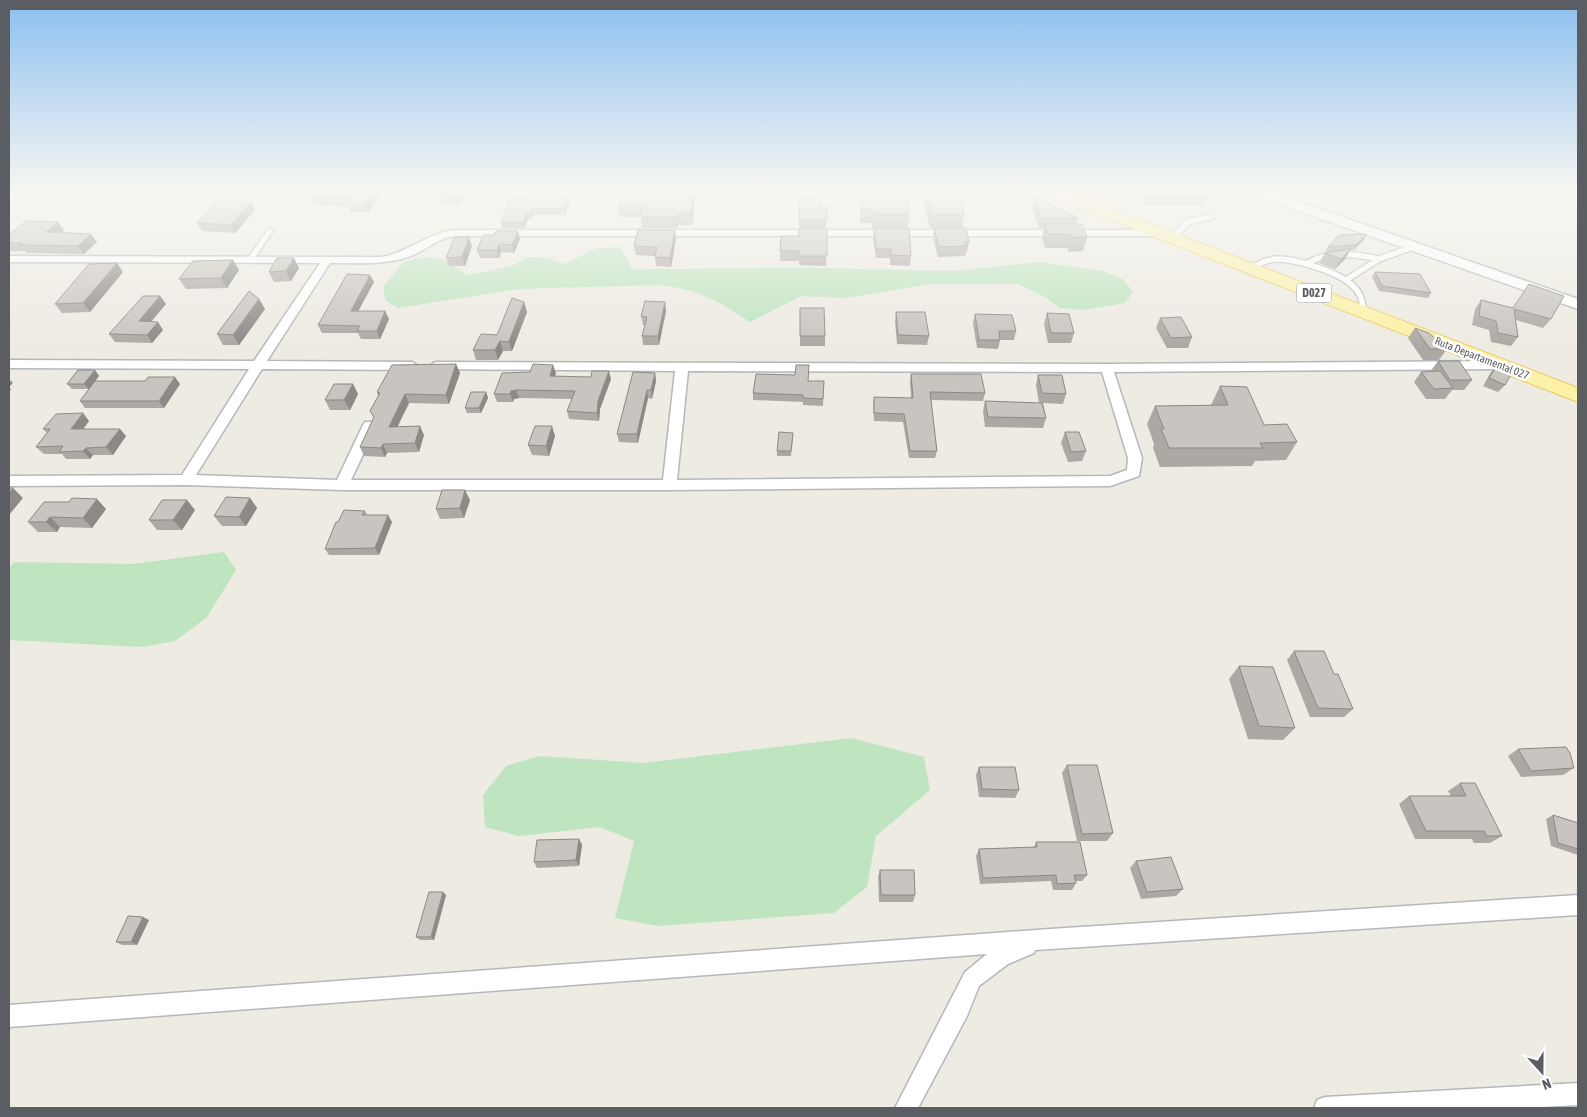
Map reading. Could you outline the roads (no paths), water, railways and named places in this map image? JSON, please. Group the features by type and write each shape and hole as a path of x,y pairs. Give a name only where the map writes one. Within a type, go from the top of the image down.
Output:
{"main road":[{"name":"Ruta Departamental 027","path":"1188,243 1578,395"}],"street":[{"path":"9,259 382,260 398,257 423,243"},
{"path":"1405,243 1578,304"},
{"path":"186,480 327,260"},
{"path":"9,364 1107,368 1501,365"},
{"path":"669,485 682,367"},
{"path":"9,481 186,480 342,485 669,485 1110,481 1134,473 1136,458 1107,368"},
{"path":"342,485 370,425"},
{"path":"9,1016 1050,939 1578,905"},
{"path":"906,1108 959,1008 972,979 1001,956 1050,939"},
{"path":"1325,1108 1578,1094"}],"lane":[{"path":"250,260 262,243"},
{"path":"1346,280 1379,259 1413,246"},
{"path":"1306,264 1311,259 1332,254 1352,254 1379,259"},
{"path":"1252,268 1257,264 1279,260 1292,260 1306,264 1346,280 1356,288 1364,306 1360,310"}]}
